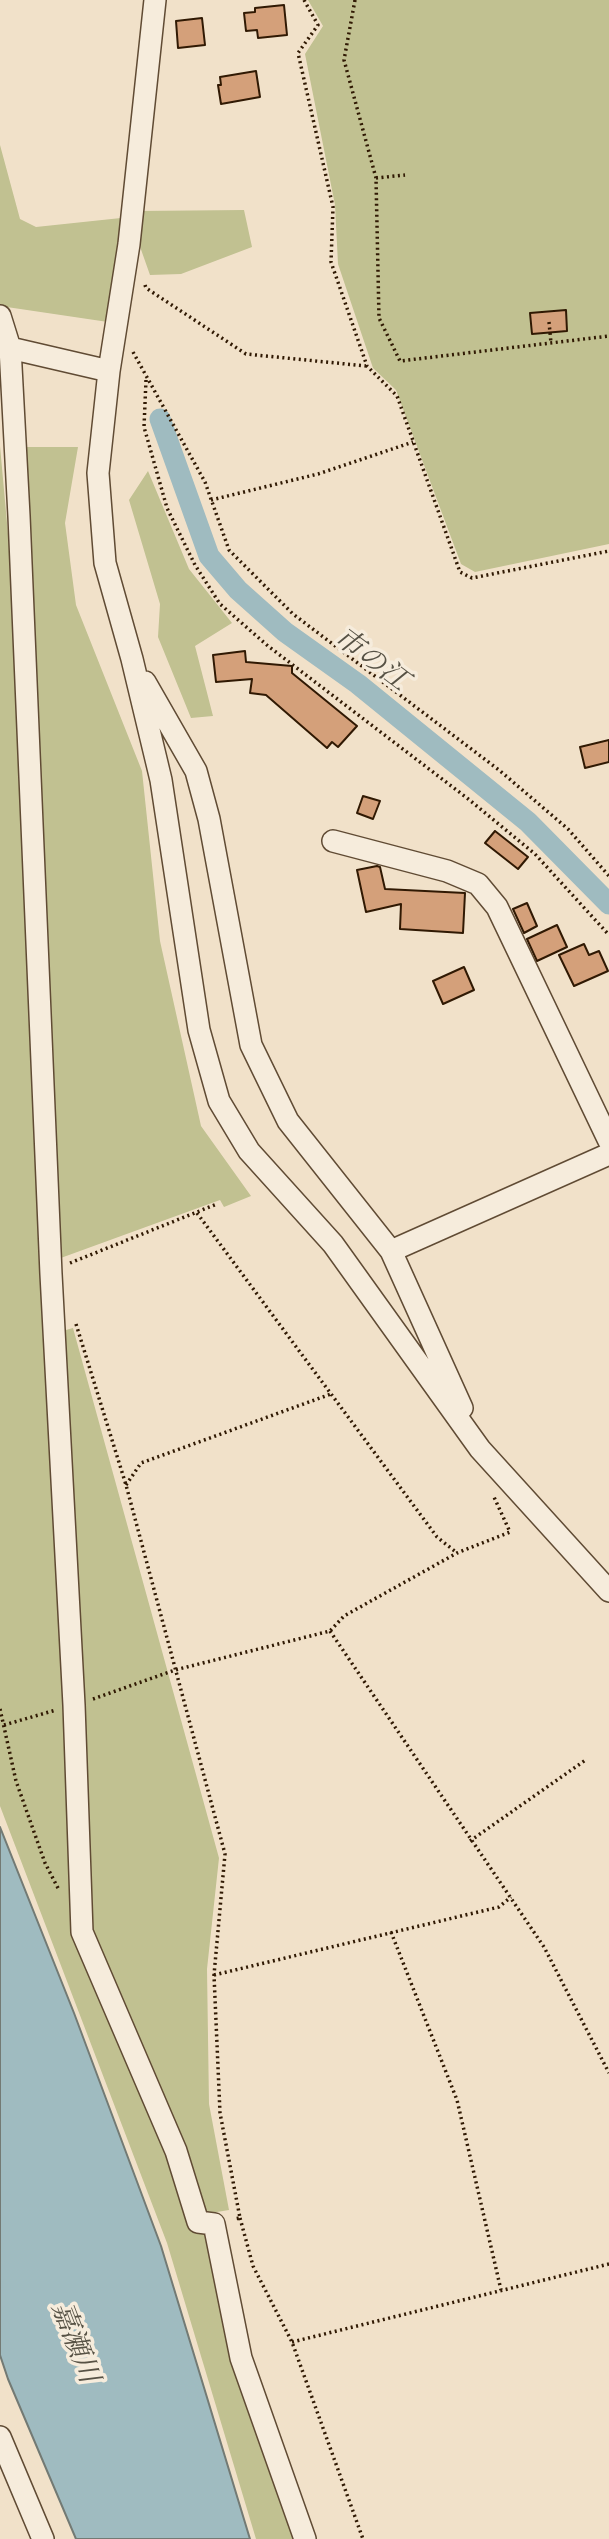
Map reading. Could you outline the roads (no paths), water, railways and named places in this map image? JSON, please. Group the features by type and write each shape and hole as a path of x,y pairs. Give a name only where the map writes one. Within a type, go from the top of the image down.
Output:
{"street":[{"path":"155,0 129,244 109,371 98,473 105,563 132,659 161,780 199,1030 219,1101 249,1151 333,1244 480,1448 609,1591"},
{"path":"0,316 10,348 20,544 51,1274 74,1705 82,1932 176,2151 198,2222 214,2224 241,2358 305,2539"},
{"path":"10,348 109,371"},
{"path":"132,659 196,771 209,819 251,1045 288,1121 391,1251 480,1448"},
{"path":"333,841 447,871 478,884 497,907 609,1141"},
{"path":"391,1251 609,1154"},
{"path":"0,2437 43,2539"}],"water":[{"name":"嘉瀬川","path":"0,1827 74,2013 161,2246 250,2539 76,2539 8,2379 0,2355"}],"waterway":[{"name":"市の江","path":"160,419 209,556 238,590 285,632 358,684 528,822 609,904"}]}
